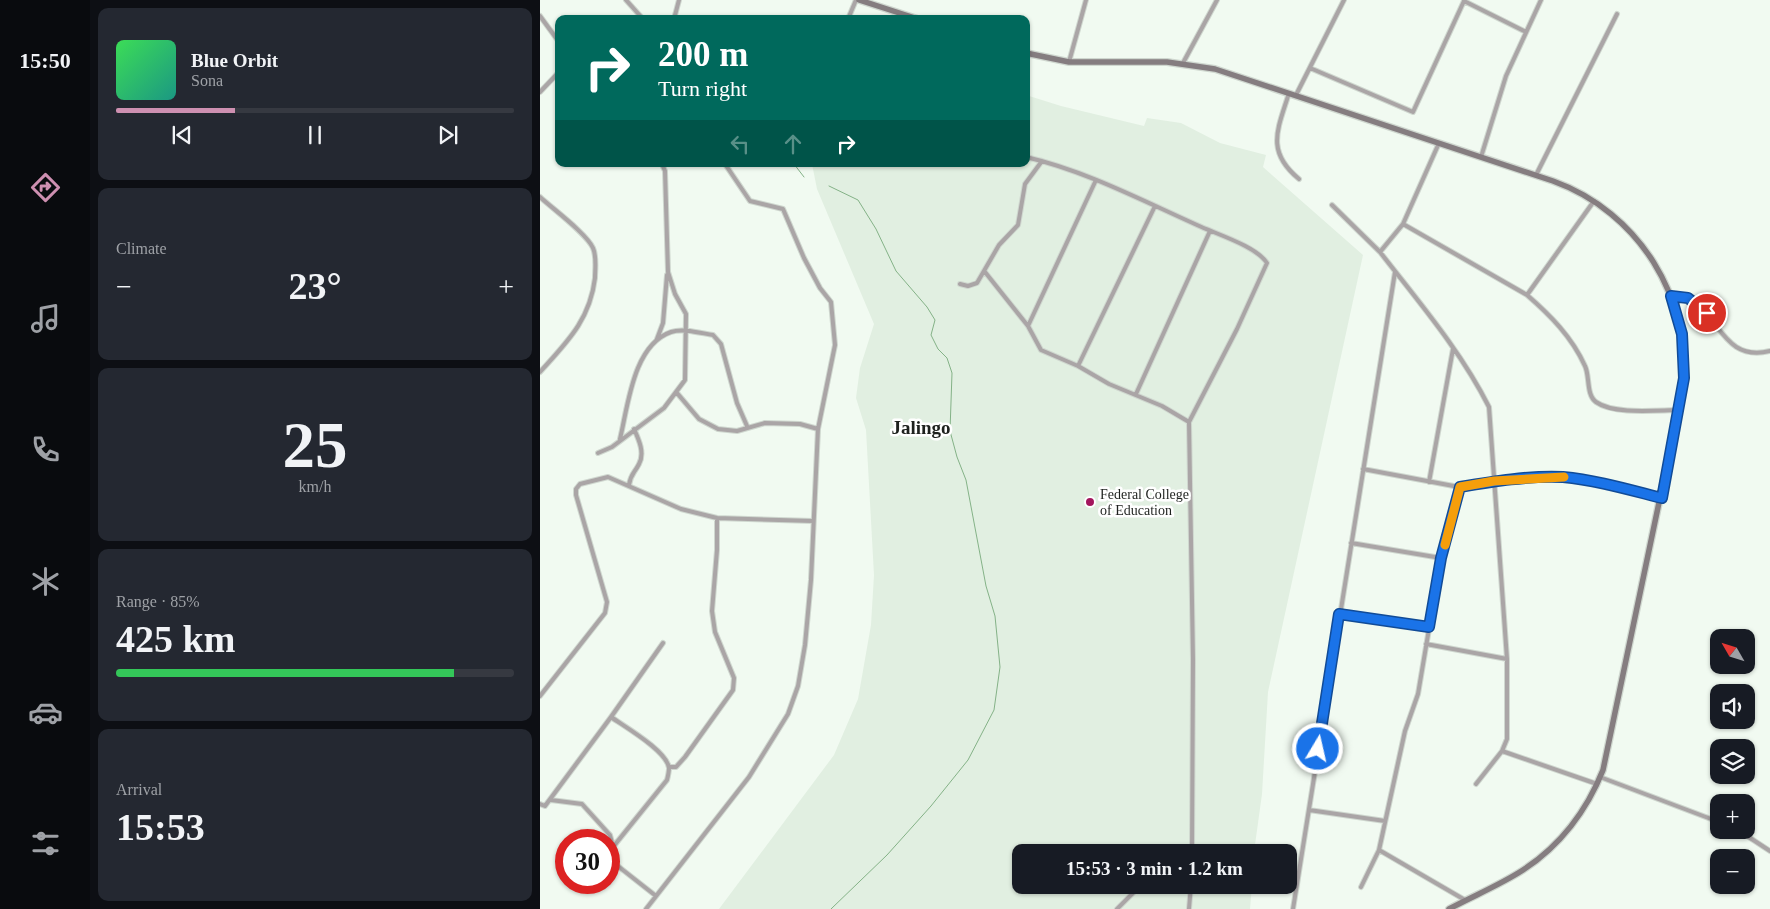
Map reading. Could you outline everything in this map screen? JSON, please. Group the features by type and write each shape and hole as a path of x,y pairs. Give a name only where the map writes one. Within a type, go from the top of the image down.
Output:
{"main road":[{"path":"858,0 905,15"},
{"path":"1030,54 1069,62 1183,63 1215,69 1536,175 1566,186 1594,201 1624,224 1640,241 1657,267 1671,296 1680,324 1684,350 1684,378 1680,410 1662,498 1617,710 1600,777 1570,827 1544,855 1521,872 1449,909"}],"street":[{"path":"626,0 639,15"},
{"path":"675,15 679,0"},
{"path":"850,15 858,0"},
{"path":"1069,62 1086,0"},
{"path":"1183,63 1217,0"},
{"path":"1296,95 1344,0"},
{"path":"1481,157 1506,76 1541,0"},
{"path":"1310,68 1413,112 1463,1 1526,32"},
{"path":"1536,175 1617,14"},
{"path":"540,16 555,37"},
{"path":"540,92 555,80"},
{"path":"1289,93 1275,144 1279,158 1287,169 1299,179"},
{"path":"1380,252 1404,224 1439,143"},
{"path":"1030,158 1096,180 1155,206 1263,256 1267,263 1237,329 1189,422 1193,660 1192,844"},
{"path":"960,284 968,286 977,283 1000,245 1018,225 1025,184 1042,161"},
{"path":"620,440 632,382 640,362 657,339 663,323 668,272 662,167"},
{"path":"646,909 744,784 788,714 798,686 805,645 818,429 835,345 831,302 820,288 804,258 784,209 750,201 727,167"},
{"path":"1028,326 1096,180"},
{"path":"540,198 579,232 593,248 596,266 593,297 586,315 571,337 540,372"},
{"path":"1526,295 1594,201"},
{"path":"1332,205 1380,252 1453,348 1478,385 1489,407 1507,659 1507,739 1502,751 1476,784"},
{"path":"1078,366 1155,206"},
{"path":"1404,224 1526,295 1560,327 1574,347 1588,372 1591,395 1595,402 1627,411 1680,410"},
{"path":"1136,394 1210,231"},
{"path":"598,453 612,447 664,408 685,380 686,314 675,294 668,272"},
{"path":"985,272 1028,326 1041,350 1078,366 1109,384 1136,394 1189,422"},
{"path":"1293,909 1395,272"},
{"path":"1671,296 1688,298 1707,313 1724,337 1739,348 1762,353 1770,351"},
{"path":"657,339 672,331 713,335 721,344 737,403 747,426"},
{"path":"1429,482 1453,348"},
{"path":"677,393 699,419 718,429 737,431 747,426 783,423 818,429"},
{"path":"629,485 630,474 638,466 642,455 634,429"},
{"path":"1363,469 1460,487 1494,481 1562,477 1662,498"},
{"path":"540,696 605,613 607,602 576,489 580,484 608,477 681,509 717,518 813,521"},
{"path":"1360,887 1378,850 1406,731 1418,694 1441,558 1460,487"},
{"path":"669,768 676,767 685,758 733,690 734,678 715,632 712,612 717,550 717,518"},
{"path":"1351,543 1441,558"},
{"path":"1339,614 1429,627"},
{"path":"540,804 545,806 551,800 663,643"},
{"path":"1426,644 1507,659"},
{"path":"611,717 659,752 664,757 669,768 667,780 620,838"},
{"path":"1502,751 1597,784"},
{"path":"1600,777 1710,819"},
{"path":"551,800 582,804 605,829"},
{"path":"1308,810 1385,821"},
{"path":"1752,839 1770,851"},
{"path":"1378,850 1465,900"},
{"path":"620,868 656,896"},
{"path":"1117,909 1132,894"},
{"path":"1189,909 1190,894"}],"shaded area":[{"name":"Federal College of Education","path":"1030,96 1061,106 1144,126 1147,118 1181,123 1220,143 1266,155 1263,167 1363,255 1268,692 1262,794 1255,844 1012,844 1012,894 1251,894 1250,909 719,909 834,755 858,699 871,625 874,575 866,430 856,398 860,368 874,324 817,189 813,167 1030,167"}],"waterway":[{"path":"796,167 804,177"},
{"path":"829,186 858,200 876,229 896,271 927,307 935,320 931,335 938,349 947,358 952,373 950,431 966,480 986,586 995,616 1000,667 994,710 968,760 931,806 887,855 831,909"}],"slow traffic":[{"path":"1445,545 1460,487 1494,481 1564,477"}],"place":[{"name":"Federal College of Education","path":"1090,502"}],"district":[{"name":"Jalingo","path":"921,427"}],"route":[{"path":"1318,749 1339,614 1429,627 1441,558 1460,487 1494,481 1562,477 1662,498 1680,410 1685,369 1682,334 1671,296 1688,298 1707,313"}]}
